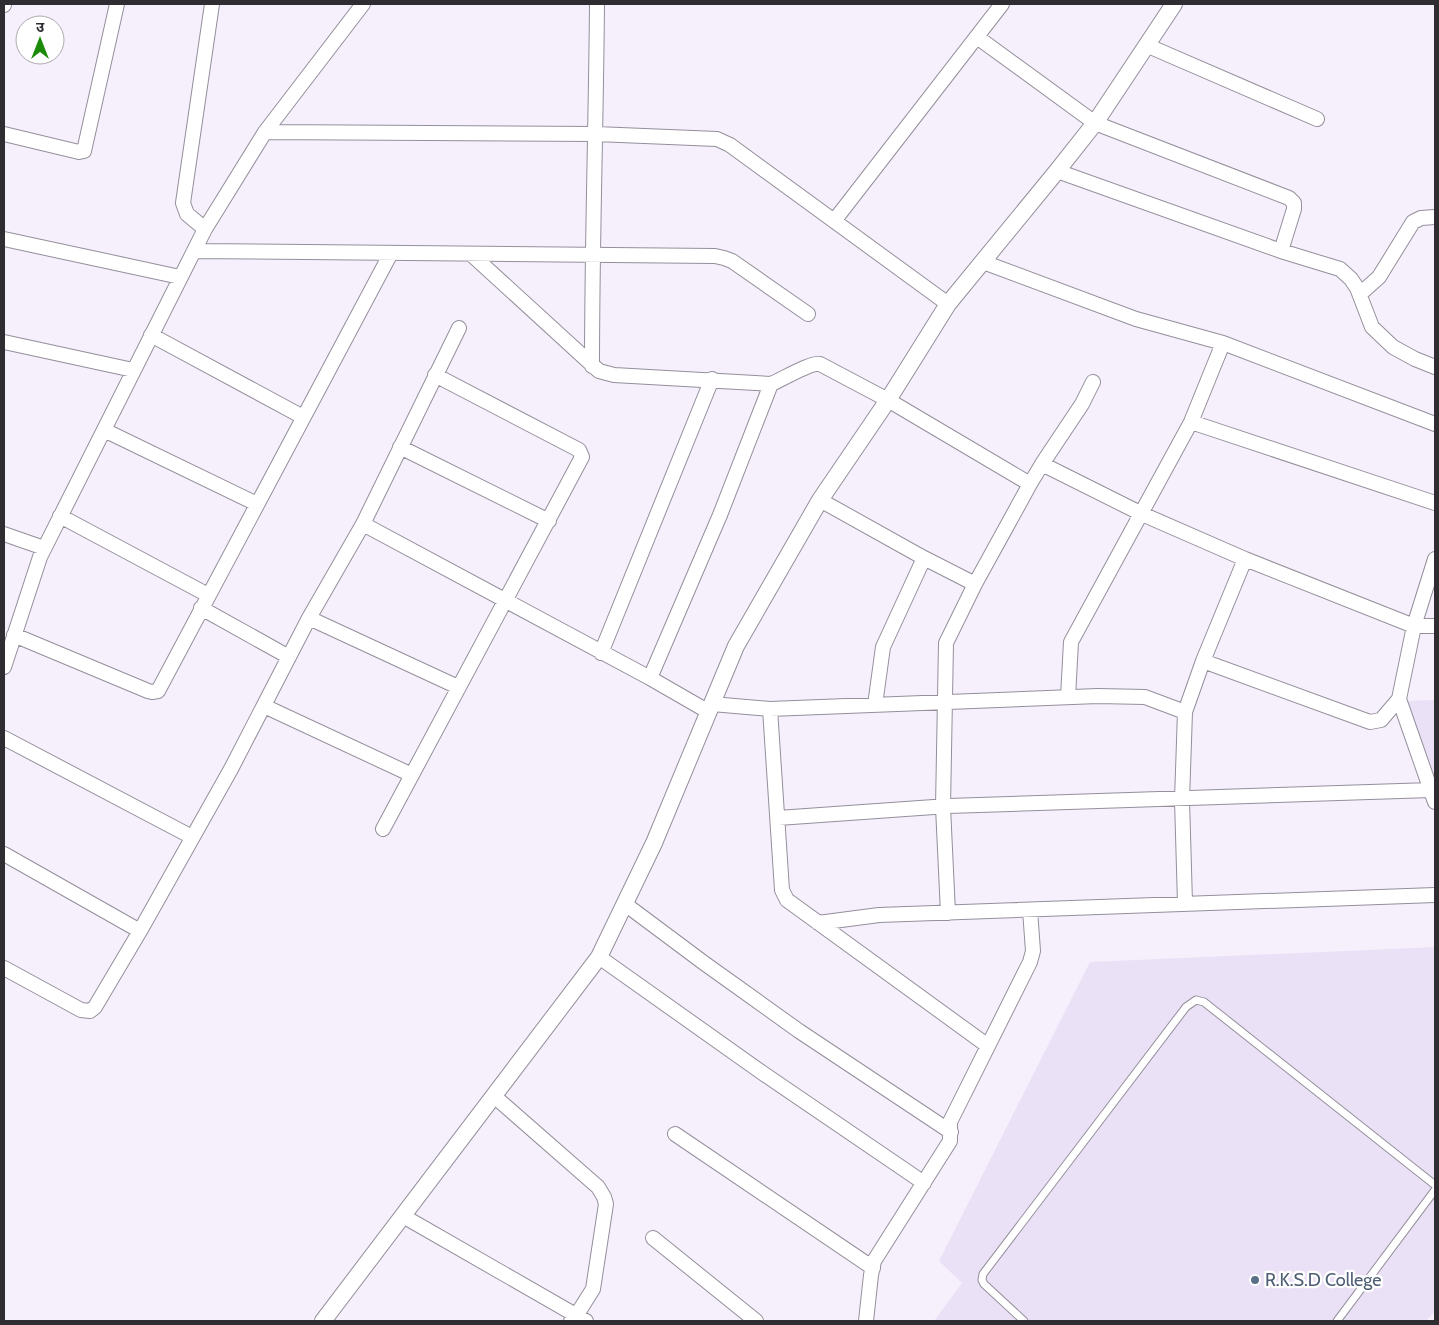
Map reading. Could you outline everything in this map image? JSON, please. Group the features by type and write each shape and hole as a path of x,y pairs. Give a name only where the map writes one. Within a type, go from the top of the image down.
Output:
{"street":[{"path":"4,134 79,152 84,151 117,4"},
{"path":"205,229 187,214 183,203 212,4"},
{"path":"4,667 44,548 205,229 265,132 363,4"},
{"path":"592,366 592,255 596,134 597,4"},
{"path":"834,221 1002,4"},
{"path":"323,1321 599,957 654,843 736,646 820,500 888,400 948,304 1095,123 1174,4"},
{"path":"976,37 1095,123 1289,198 1294,204 1294,209 1281,250"},
{"path":"1146,45 1317,119"},
{"path":"265,132 596,134 717,139 730,145 948,304"},
{"path":"1057,171 1340,269 1351,279 1360,294 1372,327 1393,347 1415,360 1435,368"},
{"path":"1360,294 1378,277 1414,222 1421,218 1435,217"},
{"path":"4,239 180,278"},
{"path":"194,251 724,258 732,261 808,314"},
{"path":"14,635 152,692 158,690 391,253"},
{"path":"471,254 599,371 614,375 712,379 771,384 816,363 825,365 1030,484"},
{"path":"983,262 1136,319 1223,343 1435,424"},
{"path":"4,968 81,1010 90,1010 95,1007 231,769 309,618 363,524 459,328"},
{"path":"151,335 303,417"},
{"path":"4,342 133,370"},
{"path":"1068,697 1072,642 1191,422 1223,343"},
{"path":"383,830 582,461 580,450 435,375"},
{"path":"601,653 712,379"},
{"path":"948,913 943,807 946,643 975,584 1030,484 1082,404 1093,382"},
{"path":"650,678 720,515 771,384"},
{"path":"1191,422 1435,503"},
{"path":"104,430 257,504"},
{"path":"400,447 549,521"},
{"path":"1042,464 1142,514 1245,559 1414,626 1435,626"},
{"path":"820,500 975,584"},
{"path":"60,516 208,595"},
{"path":"363,524 601,653 711,708 770,709 1068,697 1145,697 1184,712"},
{"path":"4,534 44,548"},
{"path":"875,705 883,647 924,558"},
{"path":"1203,661 1370,722 1380,720 1386,716 1399,699 1414,626 1435,558"},
{"path":"1185,903 1182,800 1184,712 1245,559"},
{"path":"201,608 289,657"},
{"path":"309,618 458,688"},
{"path":"778,818 943,807 1182,800 1433,796 1399,699"},
{"path":"264,706 412,775"},
{"path":"770,709 782,890 787,900 988,1046"},
{"path":"4,738 192,837"},
{"path":"4,854 140,931"},
{"path":"818,923 879,915 1435,895"},
{"path":"625,904 799,1031 951,1132"},
{"path":"866,1321 874,1261 950,1141 950,1122 1032,956 1030,910"},
{"path":"599,957 748,1064 924,1182"},
{"path":"403,1216 578,1319 593,1289 606,1204 604,1197 598,1187 494,1096"},
{"path":"675,1134 872,1268"},
{"path":"654,1238 747,1319"}],"lane":[{"path":"1024,1321 984,1284 982,1280 983,1274 1186,1007 1196,1000 1204,1002 1435,1185"},
{"path":"1336,1321 1435,1190"}],"shaded area":[{"path":"1435,700 1435,783 1405,701"},
{"path":"1435,947 1435,1311 1426,1321 934,1321 962,1283 939,1261 1090,962"}],"place":[{"name":"R.K.S.D College","path":"1255,1280"}]}
